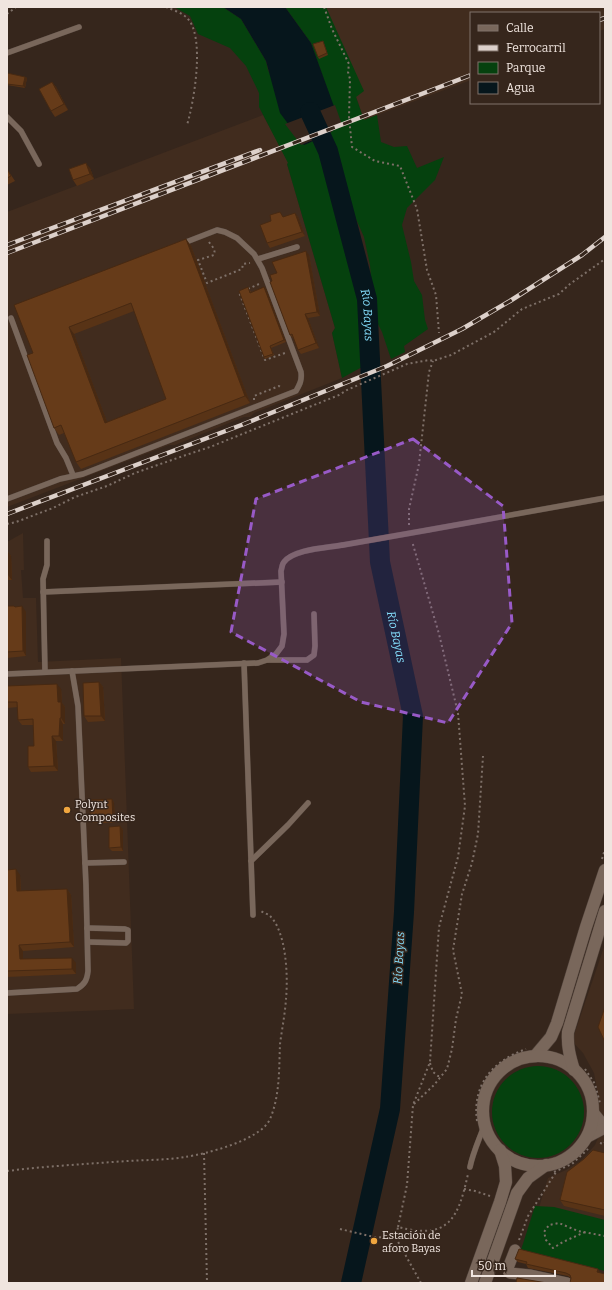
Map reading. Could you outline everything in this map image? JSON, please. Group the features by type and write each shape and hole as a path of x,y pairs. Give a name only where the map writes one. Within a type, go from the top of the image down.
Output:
{"street":[{"path":"593,1112 605,1127 586,1138 574,1152 560,1161 547,1165 524,1164 514,1160 500,1150 481,1124 485,1096 498,1074 506,1066 525,1058 551,1037 557,1023 605,870"},
{"path":"574,1070 568,1043 568,1032 605,911"},
{"path":"532,1052 561,1061 574,1070 584,1081 591,1095 593,1112 591,1127 586,1138"},
{"path":"471,1283 506,1182 505,1166 500,1150"},
{"path":"485,1283 517,1193 528,1178 547,1165"},
{"path":"515,1250 508,1268 510,1273 530,1275 544,1280 567,1283"}],"lane":[{"path":"7,53 79,27"},
{"path":"7,117 21,131 39,164"},
{"path":"7,499 73,475 83,474 296,391 301,383 301,372 262,268 254,254 237,238 217,230 173,247"},
{"path":"258,260 297,247"},
{"path":"11,318 57,443 66,458 73,475"},
{"path":"7,674 258,663 267,660 276,654 282,646 284,634 281,571 283,563 290,556 298,552 605,498"},
{"path":"45,672 43,579 46,565 46,542"},
{"path":"43,592 282,582"},
{"path":"267,660 307,660 314,655 314,614"},
{"path":"244,663 253,915"},
{"path":"7,993 77,989 84,985 87,978 88,942 78,706 72,671"},
{"path":"251,861 308,803"},
{"path":"85,863 124,862"},
{"path":"87,928 128,930 128,941 126,943 88,942"},
{"path":"470,1167 472,1155 478,1143 481,1124"}],"path":[{"path":"7,14 16,7"},
{"path":"166,7 188,19 194,32 196,43 195,88 187,125"},
{"path":"324,7 332,29 349,64 349,117 352,147 375,161 400,166 417,209 427,270 436,295 439,333"},
{"path":"207,241 214,248 214,255 198,260 207,283 242,269 243,264 248,263 253,266"},
{"path":"7,524 53,508 75,497 107,486 135,473 186,454 210,447 339,395 347,390 407,364 429,360 433,361 450,354 494,332 522,309 558,294 605,259"},
{"path":"257,278 259,284 239,292 262,354 265,360 285,353"},
{"path":"410,531 409,509 419,464 429,372 433,361"},
{"path":"253,403 254,396 279,386 285,390"},
{"path":"411,537 413,549 439,634 458,713 465,806 458,857 439,927 430,1062 432,1072 438,1076 442,1076"},
{"path":"413,1105 434,1085 447,1069 452,1049 456,1020 462,994 453,950 462,894 472,863 478,834 483,756"},
{"path":"7,1171 47,1166 185,1157 204,1153 247,1138 262,1130 270,1119 278,1083 280,1043 288,982 279,930 269,915 253,907"},
{"path":"481,1124 476,1105 486,1077 506,1058 532,1052"},
{"path":"421,1283 396,1238 407,1185 413,1105 430,1062"},
{"path":"204,1153 207,1283"},
{"path":"515,1250 528,1216 552,1180 560,1161"},
{"path":"398,1227 413,1231 431,1231 443,1226 451,1220 457,1211 470,1167"},
{"path":"464,1189 485,1194 490,1196 493,1200"},
{"path":"585,1232 553,1248 546,1240 544,1232 549,1225 559,1223 585,1232 605,1236"},
{"path":"340,1229 372,1237 396,1238"}],"highlighted area":[{"path":"413,439 503,506 512,623 448,723 361,702 231,632 256,499"}],"shaded area":[{"path":"326,7 605,7 605,29 600,31 600,12 470,12 470,80 364,120"},
{"path":"263,115 289,163 287,164 335,328 332,333 342,378 254,413 250,417 244,417 175,445 169,445 7,507 7,212"},
{"name":"Polynt Composites","path":"23,533 24,570 21,570 23,598 36,598 38,662 121,658 134,1009 7,1014 7,542"},
{"path":"605,944 605,1269 527,1247 548,1178 581,1161 595,1145 598,1138 598,1094 594,1073 583,1053 572,1041"}],"green space":[{"path":"174,7 223,7 241,19 266,61 268,70 304,145 323,136 339,123 311,43 285,7 326,7 364,91 356,97 364,120 377,115 381,142 394,147 407,146 417,168 444,157 435,180 407,208 402,225 414,281 422,295 425,320 428,329 404,346 405,352 391,359 382,332 374,316 370,265 364,237 356,219 347,225 362,308 362,367 342,378 332,333 335,328 287,164 288,163 259,107 259,93 246,66 230,48 198,34 190,16"},
{"path":"538,1066 555,1070 570,1080 580,1095 584,1112 580,1129 570,1144 555,1154 538,1158 521,1154 506,1144 496,1129 492,1112 496,1095 506,1080 521,1070"},
{"path":"535,1206 554,1207 605,1220 605,1271 521,1250"}],"water":[{"path":"223,7 285,7 311,43 340,123 323,136 304,145 280,113 266,61 241,19"}],"pier":[{"path":"335,105 341,124 330,133 301,145 285,124"}],"building":[{"path":"323,41 327,53 318,57 313,44"},
{"path":"7,73 25,77 23,86 7,84"},
{"path":"52,82 64,104 51,111 39,89"},
{"path":"86,163 90,174 73,180 69,169"},
{"path":"7,169 11,176 7,178"},
{"path":"280,212 283,217 295,213 302,232 267,243 260,225 271,221 270,215"},
{"path":"186,239 245,396 76,462 61,425 54,428 27,355 33,353 14,305","holes":["131,303 166,399 105,423 69,327"]},
{"path":"306,251 317,312 305,314 316,343 298,350 292,334 290,335 270,282 272,281 270,275 277,273 272,262"},
{"path":"248,287 250,293 264,287 284,340 270,346 273,354 264,357 239,291"},
{"path":"7,551 8,575 7,575"},
{"path":"7,606 22,606 23,651 7,652"},
{"path":"99,682 101,716 84,716 83,683"},
{"path":"57,684 58,702 61,702 61,718 59,736 52,736 54,766 28,767 28,746 34,746 33,719 18,720 17,702 7,702 7,686"},
{"path":"112,799 113,819 90,820 90,800"},
{"path":"120,826 121,847 109,848 109,827"},
{"path":"16,869 17,891 67,889 70,942 19,945 20,959 72,958 72,969 7,971 7,870"},
{"path":"605,1007 605,1042 598,1027"},
{"path":"593,1150 605,1153 605,1210 560,1200 567,1172"},
{"path":"519,1249 598,1269 597,1272 605,1274 605,1283 570,1283 570,1275 566,1273 526,1264 527,1262 515,1259"},
{"path":"517,1278 547,1283 516,1283"}],"waterway":[{"name":"Río Bayas","path":"310,112 328,151 367,299 380,562 413,716 404,912 390,1109 351,1283"}],"railway":[{"path":"600,20 605,18"},
{"path":"7,253 470,75"},
{"path":"7,245 260,150"},
{"path":"7,514 244,424 387,366 462,329 510,301 582,255 605,237"}],"place":[{"name":"Polynt Composites","path":"67,810"},
{"name":"Estación de aforo Bayas","path":"374,1241"}]}
